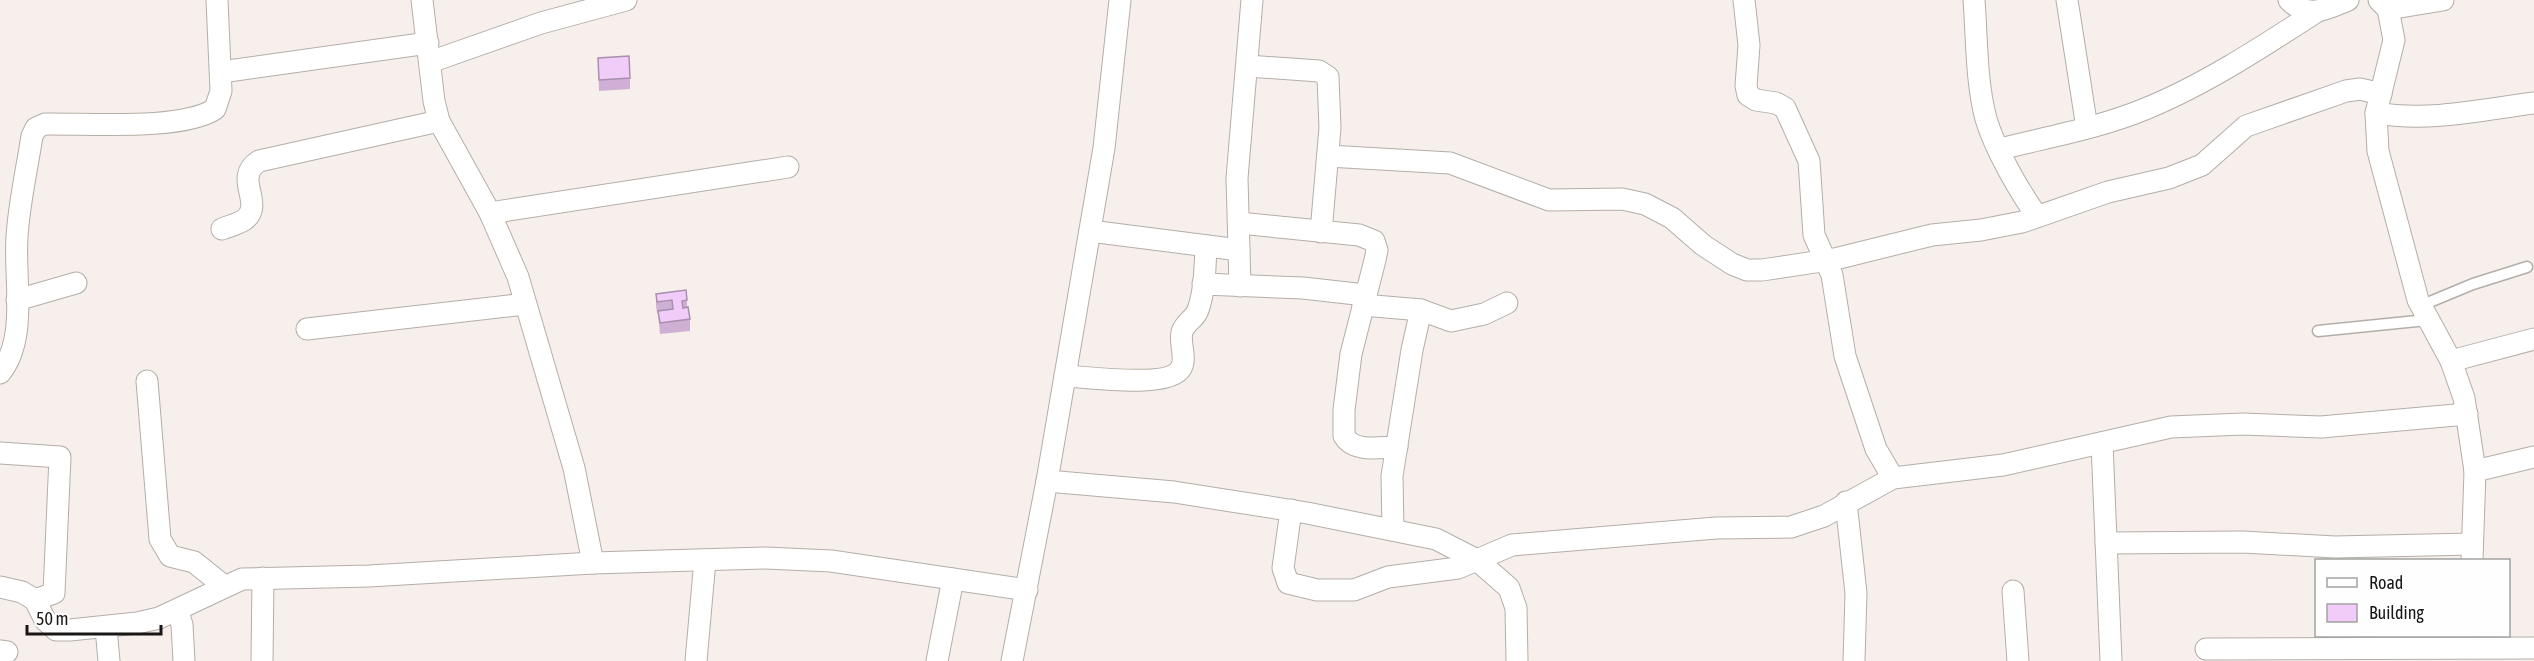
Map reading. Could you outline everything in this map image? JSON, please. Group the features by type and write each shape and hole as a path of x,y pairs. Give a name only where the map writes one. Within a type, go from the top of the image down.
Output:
{"street":[{"path":"0,373 7,364 13,349 19,216 32,136 36,128 45,124 155,123 209,113 215,109 220,101 221,72 217,0"},
{"path":"422,0 434,101 439,121 503,238 574,468 593,563"},
{"path":"221,72 429,52 626,0"},
{"path":"1012,661 1047,481 1104,148 1120,0"},
{"path":"1240,286 1238,172 1252,0"},
{"path":"1744,0 1749,45 1746,86 1748,95 1756,100 1776,103 1785,108 1809,160 1814,235 1827,260 1845,356 1876,449 1893,478"},
{"path":"1974,0 1983,105 1991,134 2022,195 2037,216"},
{"path":"2067,0 2087,128"},
{"path":"2289,0 2297,8 2316,12"},
{"path":"2000,149 2087,128 2148,108 2233,64 2316,12 2348,0"},
{"path":"2106,543 2216,542 2472,552 2475,471 2467,414 2451,362 2423,313 2380,160 2379,104 2394,40 2383,4 2443,0"},
{"path":"1247,66 1319,71 1328,77 1331,109 1321,232"},
{"path":"1328,156 1450,163 1549,200 1622,199 1645,204 1672,218 1703,245 1732,264 1747,270 1780,269 1912,239 1981,230 2037,216 2108,192 2181,174 2202,165 2236,134 2262,118 2346,91 2360,89 2379,104 2404,118 2433,117 2534,103"},
{"path":"222,229 245,220 250,213 252,204 247,176 251,166 259,161 439,121"},
{"path":"490,213 788,167"},
{"path":"1239,223 1359,235 1374,241 1375,260 1348,369 1344,436 1348,443 1355,447 1397,447"},
{"path":"1090,231 1239,250"},
{"path":"1065,376 1154,380 1175,375 1182,368 1182,333 1185,324 1197,313 1203,284 1206,246"},
{"path":"17,300 76,283"},
{"path":"1203,284 1311,288 1421,310 1451,321 1484,314 1507,303"},
{"path":"307,329 525,304"},
{"path":"1393,530 1395,516 1391,486 1412,350 1421,310"},
{"path":"2451,362 2534,339"},
{"path":"147,381 160,539 170,556 194,562 224,586"},
{"path":"1291,510 1284,576 1288,583 1304,588 1354,590 1388,577 1428,574 1458,568 1501,548 1525,544 1658,535 1716,528 1791,527 1813,521 1893,478 2003,465 2171,427 2198,425 2320,427 2467,414"},
{"path":"2102,443 2111,661"},
{"path":"0,453 60,457 54,592 35,600"},
{"path":"2475,471 2534,457"},
{"path":"1047,481 1174,492 1291,510 1436,539 1477,560 1503,580 1513,597 1517,661"},
{"path":"1846,502 1856,593 1854,661"},
{"path":"0,587 22,592 35,600 45,620 56,630 137,623 178,611 242,579 369,576 593,563 766,558 831,561 1027,590"},
{"path":"696,661 705,560"},
{"path":"262,661 263,578"},
{"path":"937,661 953,579"},
{"path":"2013,591 2018,661"},
{"path":"178,611 182,625 184,661"},
{"path":"106,627 109,661"},
{"path":"2206,648 2534,648"}],"lane":[{"path":"2318,331 2423,313 2473,284 2527,267"}],"building":[{"path":"629,56 630,78 599,80 598,58"},
{"path":"686,290 687,300 682,301 683,308 688,307 690,319 660,323 658,311 673,309 672,300 657,302 656,294"}]}
